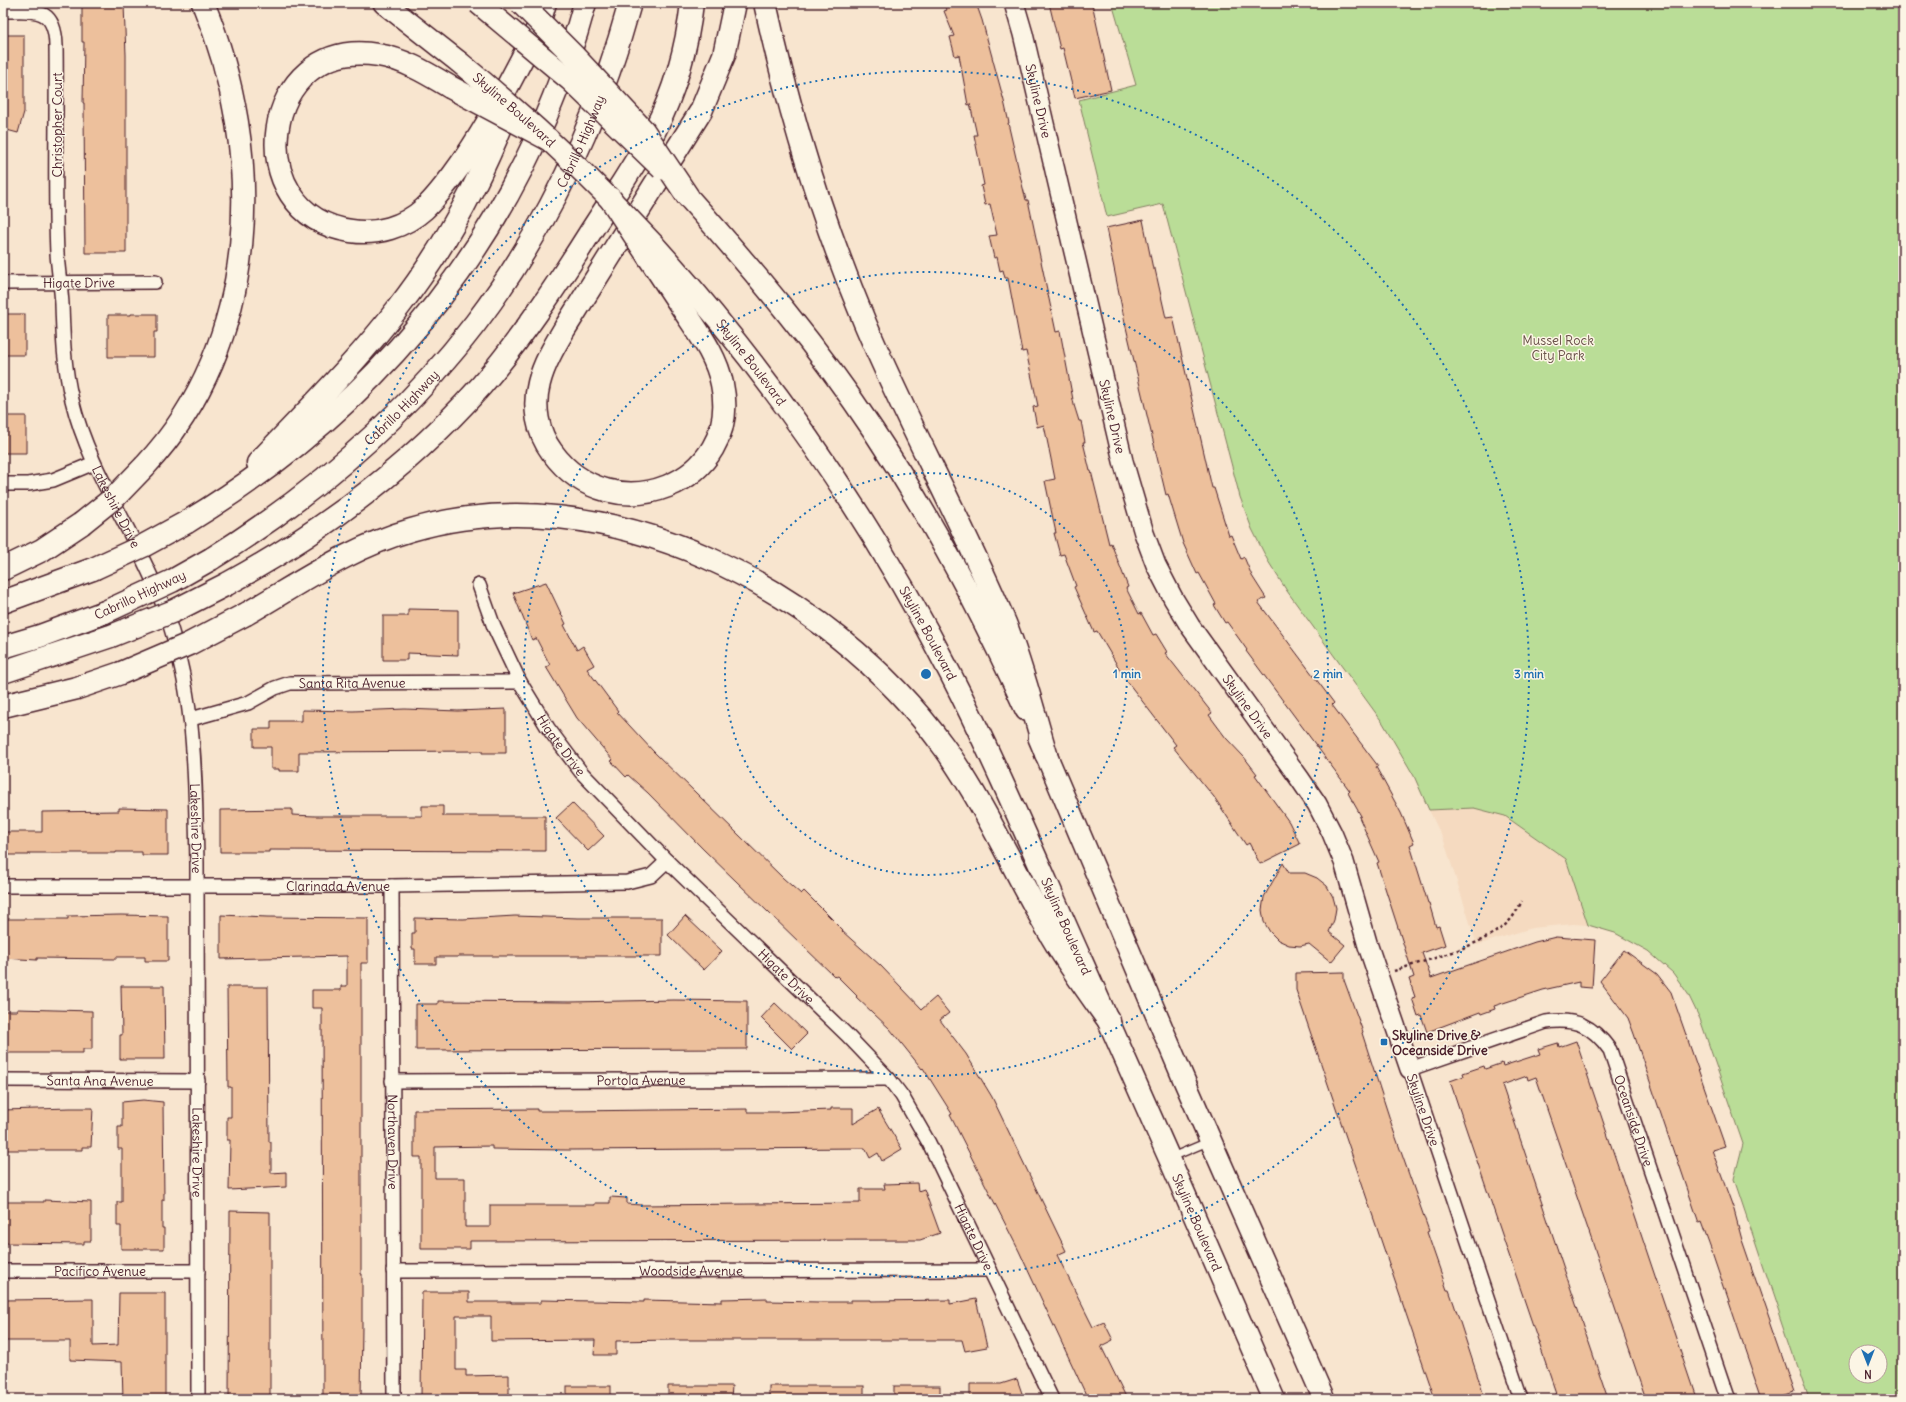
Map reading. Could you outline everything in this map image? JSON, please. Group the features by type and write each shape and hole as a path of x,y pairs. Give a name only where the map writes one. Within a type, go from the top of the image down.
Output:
{"highway":[{"path":"3,569 42,550 81,524 116,496 145,466 167,441 180,422 212,362 224,329 232,302 241,251 244,189 238,126 226,72 215,34 203,3"},
{"path":"521,3 573,55 643,130 688,197"},
{"path":"222,500 362,352 399,307 432,261 468,198 495,142 517,88 545,3"},
{"path":"3,602 93,569 143,546 187,522 222,500 282,458 337,412 388,362 434,307 495,217 529,154 558,87 584,3"},
{"name":"Cabrillo Highway","path":"3,647 40,636 105,612 172,581 211,559 265,524 322,482 375,436 422,388 473,327 514,268 551,205 567,173 603,90 630,3"},
{"path":"3,672 111,636 174,611 227,584 297,543 378,484 457,411 505,357 547,299 654,132 668,102 680,68 688,34 692,3"},
{"path":"610,198 652,251 716,364 724,394 723,417 716,440 702,462 682,479 658,490 631,494 617,494 604,490 580,479 563,465 548,447 543,437 537,416 536,405 539,384 545,364 565,328 701,111 722,60 735,3"},
{"path":"765,3 795,124 840,259 875,345 963,529 1006,626 1046,754"},
{"path":"537,30 496,108 467,156 434,199 413,218 400,225 380,230 359,232 345,230 318,220 308,212 292,194 280,172 277,158 276,134 278,122 294,87 309,71 338,57 358,54 374,54 390,57 407,64 450,87 548,139"},
{"path":"3,706 77,688 121,673 189,644 246,614 334,563 375,543 430,525 484,516 542,516 596,523 664,542 732,569 792,603 834,633 862,656 888,681 945,748 974,793 1010,857 1053,939 1108,1021"}],"main road":[{"name":"Skyline Boulevard","path":"384,3 459,62 548,139 610,198"},
{"path":"478,3 570,80 628,135 688,197 783,307 852,400 894,462 936,532 972,598 1046,754 1210,1140 1324,1399"},
{"name":"Skyline Boulevard","path":"652,251 710,309 766,378 814,446 881,549 932,640 963,701 1170,1158 1274,1399"}],"street":[{"name":"Skyline Drive","path":"1014,3 1023,34 1123,462 1144,533 1163,578 1190,626 1300,779 1323,816 1344,862 1378,976 1521,1399"},
{"name":"Christopher Court","path":"3,11 41,12 51,20 55,31 57,243 60,282"},
{"name":"Lakeshire Drive","path":"60,282 65,371 76,416 94,463 148,569 161,600 180,662 191,719 195,772 197,886 198,1399"},
{"name":"Higate Drive","path":"3,283 156,282"},
{"path":"3,484 34,484 53,480 94,463"},
{"name":"Higate Drive","path":"479,586 494,627 520,682 548,728 581,772 667,861 847,1035 889,1079 921,1127 1052,1399"},
{"name":"Santa Rita Avenue","path":"191,719 248,703 275,688 290,683 520,682"},
{"name":"Clarinada Avenue","path":"3,886 392,886 627,882 651,876 667,861"},
{"name":"Northaven Drive","path":"392,886 394,1399"},
{"name":"Oceanside Drive","path":"1410,1070 1551,1022 1562,1020 1576,1022 1589,1028 1601,1037 1610,1050 1728,1399"},
{"name":"Portola Avenue","path":"392,1081 889,1079"},
{"name":"Santa Ana Avenue","path":"3,1080 198,1081"},
{"name":"Woodside Avenue","path":"393,1271 990,1270"},
{"name":"Pacifico Avenue","path":"3,1271 198,1271"}],"lane":[{"path":"1170,1158 1210,1140"}],"path":[{"path":"1378,976 1476,943 1496,932 1511,919 1522,901"}],"shaded area":[{"path":"1474,808 1505,816 1567,859 1588,925 1573,924 1532,928 1477,945 1444,841 1429,810"}],"green space":[{"name":"Mussel Rock City Park","path":"1112,3 1903,3 1903,1399 1808,1399 1734,1179 1743,1144 1700,1019 1688,994 1673,973 1648,951 1615,933 1588,925 1566,859 1505,816 1474,808 1429,810 1414,776 1383,723 1287,591 1268,561 1252,529 1240,497 1163,204 1107,217 1079,100 1136,85"}],"building":[{"path":"82,3 124,5 126,55 126,253 85,253 83,103 84,42 82,42"},
{"path":"943,3 976,3 982,20 1004,101 1026,200 1028,200 1056,332 1060,331 1074,405 1079,421 1081,421 1085,442 1083,442 1090,471 1109,544 1111,543 1128,587 1126,588 1139,614 1141,613 1153,635 1156,634 1167,652 1165,653 1212,713 1209,715 1226,738 1244,757 1257,774 1255,775 1289,822 1300,844 1260,864 1249,843 1246,845 1214,797 1173,747 1176,745 1126,680 1097,631 1094,632 1074,587 1076,586 1064,554 1060,555 1054,533 1056,533 1045,481 1055,479 1044,425 1037,427 1033,407 1038,406 1026,351 1022,352 1008,278 1005,278 1003,270 1000,271 997,257 994,258 989,236 997,235 990,204 985,205 981,186 984,185 974,135 977,135 970,104 968,105 959,55 955,56 950,37 954,36 944,11 947,10"},
{"path":"1049,3 1092,3 1111,90 1075,98 1063,48 1060,49"},
{"path":"3,35 24,35 24,112 18,133 3,129"},
{"path":"1143,220 1153,269 1155,269 1166,318 1173,317 1212,488 1214,488 1229,536 1231,535 1241,559 1244,557 1252,576 1266,598 1258,602 1334,703 1332,705 1378,766 1376,767 1401,813 1414,843 1410,845 1436,927 1439,926 1445,945 1422,953 1431,978 1535,942 1556,937 1595,940 1592,988 1579,987 1579,982 1543,990 1494,1006 1495,1009 1481,1014 1480,1012 1427,1032 1421,1015 1418,1016 1412,998 1415,997 1409,979 1414,977 1377,863 1379,862 1359,817 1361,816 1348,793 1350,791 1246,651 1247,650 1227,622 1225,623 1214,605 1216,604 1199,573 1197,574 1183,543 1168,494 1166,495 1125,323 1106,228"},
{"path":"5,314 25,314 25,355 5,355"},
{"path":"157,314 157,332 154,332 154,357 108,357 108,315"},
{"path":"5,416 26,416 26,453 5,453"},
{"path":"546,582 566,624 564,625 577,650 583,646 594,665 587,669 618,711 617,712 653,751 783,878 801,894 804,891 843,930 842,931 881,966 922,1009 936,997 949,1013 940,1020 966,1054 992,1097 1066,1251 1057,1255 1093,1327 1104,1322 1113,1340 1101,1346 1127,1399 1088,1399 1019,1251 950,1115 952,1114 923,1068 922,1069 890,1029 856,997 857,996 837,976 835,977 703,849 648,793 628,775 626,777 611,761 613,760 577,718 546,667 550,665 536,638 532,640 513,593"},
{"path":"408,609 458,610 458,655 407,653 407,660 383,660 383,616 408,616"},
{"path":"405,709 458,711 506,709 506,753 482,753 482,751 299,752 299,771 279,771 279,769 271,769 271,747 254,747 254,729 271,729 271,721 302,721 302,710 353,711"},
{"path":"572,803 604,836 588,851 556,818"},
{"path":"422,806 443,806 443,816 545,816 545,851 269,850 269,852 220,852 220,810 292,809 292,815 315,816 422,816"},
{"path":"119,808 168,809 168,855 142,855 142,852 116,852 29,853 29,855 3,855 3,832 42,832 42,812 119,811"},
{"path":"1283,863 1289,873 1305,873 1317,878 1327,886 1333,897 1336,908 1334,920 1329,932 1345,945 1331,962 1309,944 1300,946 1289,945 1278,940 1270,932 1264,922 1262,910 1264,897"},
{"path":"221,915 368,918 368,963 361,963 361,1399 323,1399 322,1008 312,1008 312,990 341,990 341,986 347,986 347,956 221,959"},
{"path":"68,916 168,916 168,961 145,961 145,957 116,957 116,959 37,958 37,960 3,958 3,919 68,919"},
{"path":"515,916 662,918 662,956 458,956 436,957 436,964 415,964 415,949 412,949 412,933 415,933 415,918 463,919"},
{"path":"685,916 722,951 704,970 668,935"},
{"path":"1624,950 1657,974 1671,992 1725,1146 1712,1150 1734,1210 1742,1240 1794,1391 1771,1399 1762,1399 1712,1252 1701,1222 1699,1223 1628,1018 1600,981"},
{"path":"1344,972 1344,980 1363,1032 1362,1033 1394,1132 1429,1231 1427,1232 1447,1290 1449,1290 1454,1304 1485,1399 1435,1399 1296,990 1296,973"},
{"path":"121,986 164,986 165,1059 120,1059 120,1035 122,1035"},
{"path":"227,987 268,987 269,1142 271,1142 271,1173 286,1172 286,1187 229,1190 230,1140 227,1140 227,1117 231,1117 231,1087 228,1087"},
{"path":"674,1000 747,1001 747,1049 416,1050 416,1004 438,1004 438,1001 570,1002"},
{"path":"775,1003 807,1034 792,1049 761,1018"},
{"path":"17,1009 92,1011 92,1049 83,1049 83,1053 3,1053 3,1011 17,1011"},
{"path":"1576,1041 1695,1395 1692,1396 1693,1399 1646,1399 1536,1077 1528,1080 1527,1076 1502,1085 1608,1399 1558,1399 1450,1081 1464,1076 1463,1073 1484,1066 1485,1069 1502,1063 1503,1066 1540,1054 1538,1049 1558,1043 1559,1047"},
{"path":"143,1100 163,1102 164,1200 162,1200 162,1228 164,1228 164,1249 121,1249 121,1226 117,1226 117,1202 122,1202 122,1149 118,1149 118,1127 122,1127 122,1102"},
{"path":"93,1108 91,1147 82,1147 82,1150 3,1150 3,1110"},
{"path":"831,1108 853,1108 853,1124 878,1109 902,1149 882,1161 878,1153 870,1158 865,1148 569,1150 492,1149 492,1146 435,1147 435,1178 465,1178 465,1227 490,1227 490,1205 595,1205 595,1203 610,1203 610,1197 627,1198 627,1204 641,1205 860,1203 860,1189 885,1189 884,1184 917,1183 918,1191 924,1189 940,1233 920,1240 470,1241 470,1249 421,1249 421,1157 414,1157 414,1110 537,1109 537,1111 569,1111 747,1109 747,1112 777,1112 831,1110"},
{"path":"44,1200 91,1202 91,1241 84,1241 84,1244 3,1243 3,1202 44,1202"},
{"path":"230,1211 270,1212 270,1398 229,1398"},
{"path":"422,1292 469,1292 469,1302 511,1303 541,1303 541,1300 722,1302 722,1299 767,1298 767,1301 819,1302 851,1302 851,1300 950,1300 950,1304 976,1299 987,1347 965,1351 962,1340 616,1341 616,1355 594,1355 595,1340 491,1341 491,1316 456,1316 456,1370 466,1370 466,1376 509,1375 509,1399 421,1399"},
{"path":"119,1293 165,1293 165,1399 123,1399 122,1362 70,1360 70,1341 3,1341 3,1300 93,1299 93,1346 118,1345"},
{"path":"1017,1379 1024,1399 970,1399 970,1384 1001,1384"},
{"path":"567,1386 611,1386 611,1399 567,1399"},
{"path":"668,1386 732,1386 731,1399 668,1399"},
{"path":"769,1386 864,1386 864,1399 769,1399"},
{"path":"894,1386 940,1386 940,1399 894,1399"}],"place":[{"name":"Skyline Drive & Oceanside Drive","path":"1384,1042"}]}
